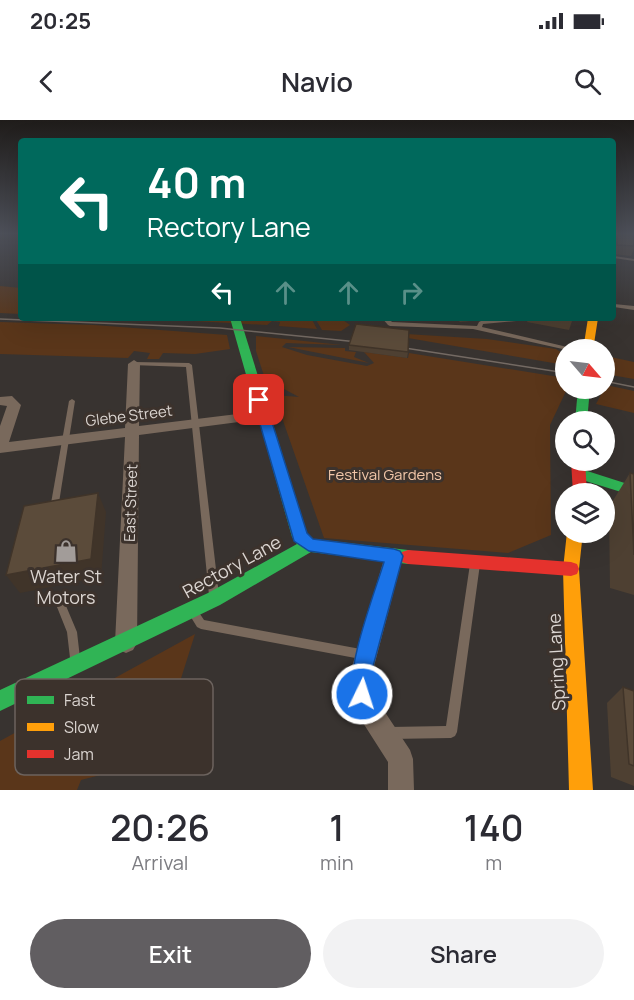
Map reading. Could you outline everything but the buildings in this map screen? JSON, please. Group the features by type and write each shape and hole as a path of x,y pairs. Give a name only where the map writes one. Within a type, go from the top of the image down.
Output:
{"street":[{"path":"236,321 300,537 309,545 394,556 571,569"},
{"path":"590,339 593,321"},
{"name":"East Street","path":"126,642 134,364"},
{"path":"0,448 7,403"},
{"name":"Glebe Street","path":"0,448 262,415"},
{"path":"589,471 634,491"},
{"name":"Spring Lane","path":"574,543 571,569 581,790"},
{"name":"Rectory Lane","path":"48,679 214,599 309,545"},
{"path":"394,556 362,670 362,694 366,707 401,759 400,790"},
{"name":"Rectory Lane","path":"0,701 15,694"}],"lane":[{"path":"616,306 634,308"},
{"path":"388,321 390,324 435,321 555,345"},
{"path":"479,328 481,323 499,321"},
{"path":"134,364 189,365 214,599"},
{"path":"54,509 72,401"},
{"path":"382,733 451,732 476,562"},
{"path":"58,597 72,632 76,666"},
{"path":"192,610 201,624 366,655"}],"green space":[{"path":"0,286 18,288 18,314 0,313"},
{"path":"194,321 272,321 267,325"},
{"path":"272,321 313,321 317,329 279,326 280,322"},
{"path":"317,321 344,321 350,325 341,331 322,330"},
{"path":"0,322 94,325 227,335 230,349 195,354 163,353 159,359 147,359 150,353 134,351 128,358 0,354"},
{"path":"406,334 487,339 555,349 555,363 408,338"},
{"name":"Festival Gardens","path":"256,336 342,345 286,343 282,347 307,355 367,366 374,363 364,352 408,358 409,353 555,376 555,399 562,399 550,425 551,535 508,553 324,538 274,395 299,397 265,379 256,351"},
{"path":"288,347 345,348 345,351 356,352 354,357 369,363"},
{"path":"615,358 634,362 634,379 615,376"},
{"path":"615,387 634,391 634,413 596,404 599,399 615,399"},
{"path":"195,634 181,679 113,679"},
{"path":"15,733 15,775 100,775 81,780 77,790 0,790 0,741"}],"tram line":[{"path":"0,319 18,320"},
{"path":"49,321 220,328 368,343"},
{"path":"392,346 555,371"},
{"path":"615,383 634,387"}],"traffic: fast":[{"path":"236,321 300,537 309,545"},
{"path":"582,411 583,399"},
{"path":"581,474 634,491"},
{"path":"46,679 214,599 309,545 408,557"},
{"path":"0,701 15,694"}],"traffic: slow":[{"path":"590,339 593,321"},
{"path":"574,543 571,569 581,790"}],"traffic: jam":[{"path":"579,471 579,483"},
{"path":"408,557 571,569"}],"place":[{"name":"Water St Motors","path":"66,551"}],"route":[{"path":"259,400 300,537 309,545 394,556 362,670 362,694"}]}
